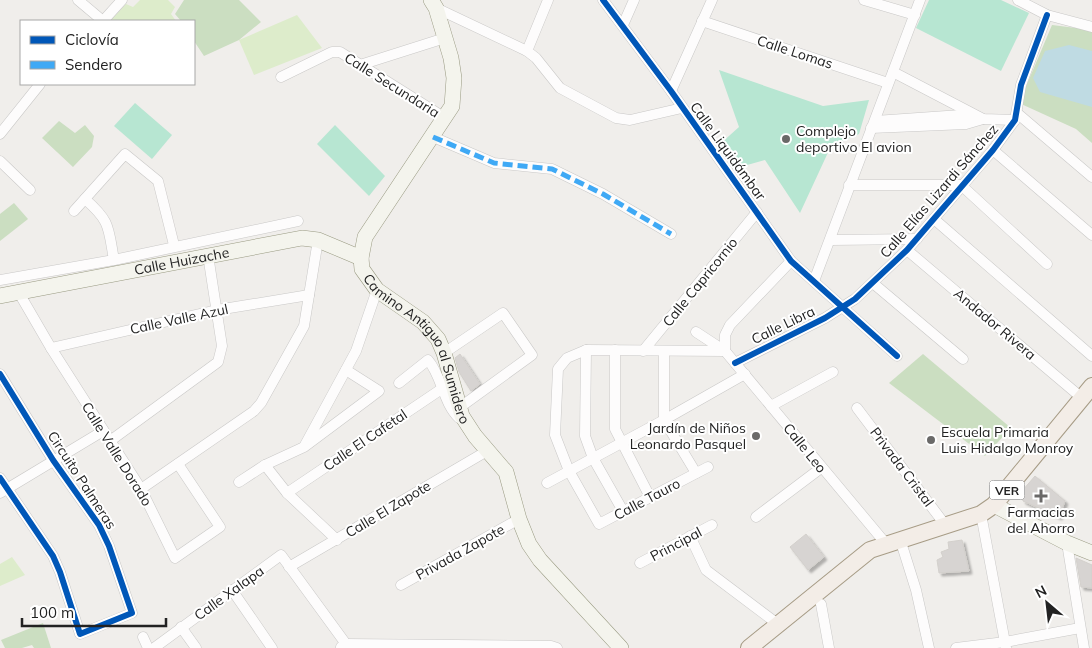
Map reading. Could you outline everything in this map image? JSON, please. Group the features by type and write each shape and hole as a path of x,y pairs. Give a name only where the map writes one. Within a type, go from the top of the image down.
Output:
{"main road":[{"name":"Camino Antiguo al Sumidero","path":"433,4 446,38 454,78 455,94 452,106 365,237 360,258 362,270 377,290 423,322 438,339 444,353 459,408 466,423 506,472 519,519 529,544 540,560 621,648"},
{"name":"Calle Huizache","path":"0,296 302,238 318,240 360,258"},
{"name":"VER","path":"749,648 870,550 946,526 988,509 1087,392"},
{"path":"988,509 1092,553"},
{"name":"VER","path":"767,648 893,542"}],"street":[{"path":"78,0 102,20"},
{"path":"104,20 122,0"},
{"path":"527,51 547,4 538,0"},
{"name":"Calle Liquidámbar","path":"603,0 623,25 645,59 671,91 791,260 897,356"},
{"path":"623,25 634,0"},
{"path":"671,91 712,0"},
{"path":"814,281 920,0"},
{"path":"1018,0 1047,15 1092,26"},
{"path":"871,1 914,15"},
{"path":"433,4 527,51 536,58 560,88 616,118 630,120 682,108"},
{"name":"Calle Elías Lizardi Sánchez","path":"842,308 874,284 907,250 993,150 1016,117 1021,86 1047,15"},
{"name":"Calle Lomas","path":"702,21 888,83"},
{"path":"360,64 446,38"},
{"name":"Calle Secundaria","path":"281,77 332,52 340,52 445,118"},
{"path":"893,72 983,119"},
{"path":"0,134 39,85"},
{"path":"873,124 966,124 983,119 1016,117 1092,177"},
{"path":"433,137 494,163 552,169 603,194 671,234"},
{"path":"993,150 1092,235"},
{"path":"74,211 125,154 158,181 174,245"},
{"path":"0,161 30,190"},
{"path":"849,185 961,185 1047,264"},
{"path":"86,199 103,214 107,222 114,260"},
{"name":"Calle Capricornio","path":"643,352 757,212"},
{"path":"934,219 1092,356"},
{"name":"Calle Huizache","path":"0,280 114,260 174,245 298,221"},
{"path":"831,240 917,239"},
{"path":"141,489 254,411 261,403 304,326 318,240"},
{"name":"Andador Rivera","path":"907,250 1087,392"},
{"path":"110,442 215,366 222,352 208,255"},
{"path":"569,471 555,435 558,369 567,358 586,350 643,352 724,351 725,335 730,325 791,260"},
{"path":"874,284 963,358"},
{"path":"304,447 356,351 377,290"},
{"name":"Calle Valle Dorado","path":"19,292 51,348 141,489 175,558 220,527 178,464"},
{"name":"Calle Valle Azul","path":"51,348 216,310 309,295"},
{"name":"Calle Libra","path":"735,363 842,308"},
{"path":"444,353 503,313 532,355 459,408"},
{"name":"Calle Leo","path":"696,332 724,351 771,406 818,471 893,542"},
{"path":"586,350 583,422 585,436 593,458 623,511"},
{"path":"615,350 613,418 620,443 650,497"},
{"path":"664,352 664,420 696,473"},
{"path":"399,383 428,360 438,375 453,411 466,423"},
{"path":"238,482 265,465 304,447 379,392 346,370"},
{"path":"771,406 833,372"},
{"name":"Circuito Palmeras","path":"0,374 53,460 110,546 132,613 80,634 53,556 3,491 0,478"},
{"path":"547,483 745,374"},
{"name":"Calle El Cafetal","path":"287,493 443,388"},
{"name":"Privada Cristal","path":"857,408 946,526"},
{"path":"3,491 104,431"},
{"name":"Calle El Zapote","path":"289,567 487,451"},
{"path":"265,465 287,493 337,540"},
{"name":"Calle Tauro","path":"569,471 599,524 708,467"},
{"path":"756,517 818,471"},
{"path":"988,509 1006,645"},
{"name":"Privada Zapote","path":"401,586 519,519"},
{"name":"Principal","path":"640,563 712,525"},
{"path":"690,536 706,570 778,625"},
{"path":"893,542 916,590 928,648"},
{"path":"1066,543 1084,648"},
{"name":"Calle Xalapa","path":"154,648 281,555 289,567"},
{"path":"289,567 343,646 551,646 557,648"},
{"path":"232,590 272,648"},
{"path":"821,604 829,648"},
{"path":"181,627 196,648"},
{"path":"956,648 1006,645 1080,628"},
{"path":"143,637 148,648"}],"green space":[{"path":"140,0 168,0 175,7 171,14 175,20 111,20 126,4 133,7"},
{"path":"184,0 239,0 261,22 239,40 204,56 195,42 195,20 180,20 175,14"},
{"path":"929,0 1001,0 1029,13 1001,71 916,28"},
{"path":"297,15 322,48 254,75 239,40"},
{"path":"1052,25 1092,30 1092,143 1076,129 1019,103"},
{"name":"Complejo deportivo El avion","path":"719,70 823,106 869,100 859,134 831,146 800,213 765,160 733,169 720,144 739,127"},
{"path":"135,103 172,135 152,159 114,126"},
{"path":"59,121 75,133 85,125 94,136 92,147 73,167 42,138"},
{"path":"335,125 385,176 369,196 317,144"},
{"path":"14,203 28,219 0,241 0,214"},
{"path":"923,354 1011,428 985,456 889,383"},
{"path":"12,557 25,575 0,586 0,564"},
{"path":"43,623 51,648 34,648 32,645 22,648 5,648 1,640"}],"water":[{"path":"1069,45 1092,51 1092,107 1040,92 1033,78 1045,51"}],"building":[{"path":"460,354 480,384 471,391 459,372 455,358"},
{"name":"Farmacias del Ahorro","path":"1035,476 1065,501 1059,517 1023,501 1022,491"},
{"path":"806,534 824,557 808,570 790,547"},
{"path":"962,540 969,571 939,573 937,560 943,557 941,552 949,549 948,542"},
{"path":"1076,558 1092,565 1092,588 1081,587"}],"marked path":[{"path":"433,137 494,163 552,169 603,194 671,234"}],"cycle path":[{"path":"603,0 671,91 791,261 897,356"},
{"path":"735,363 825,318 855,299 907,250 993,150 1015,120 1021,85 1047,15"},
{"path":"0,374 53,460 99,525 109,546 132,613 80,634 53,556 0,478"}],"place":[{"name":"Complejo deportivo El avion","path":"786,139"},
{"name":"Jardín de Niños Leonardo Pasquel","path":"756,436"},
{"name":"Escuela Primaria Luis Hidalgo Monroy","path":"931,440"},
{"name":"Farmacias del Ahorro","path":"1041,496"}]}
